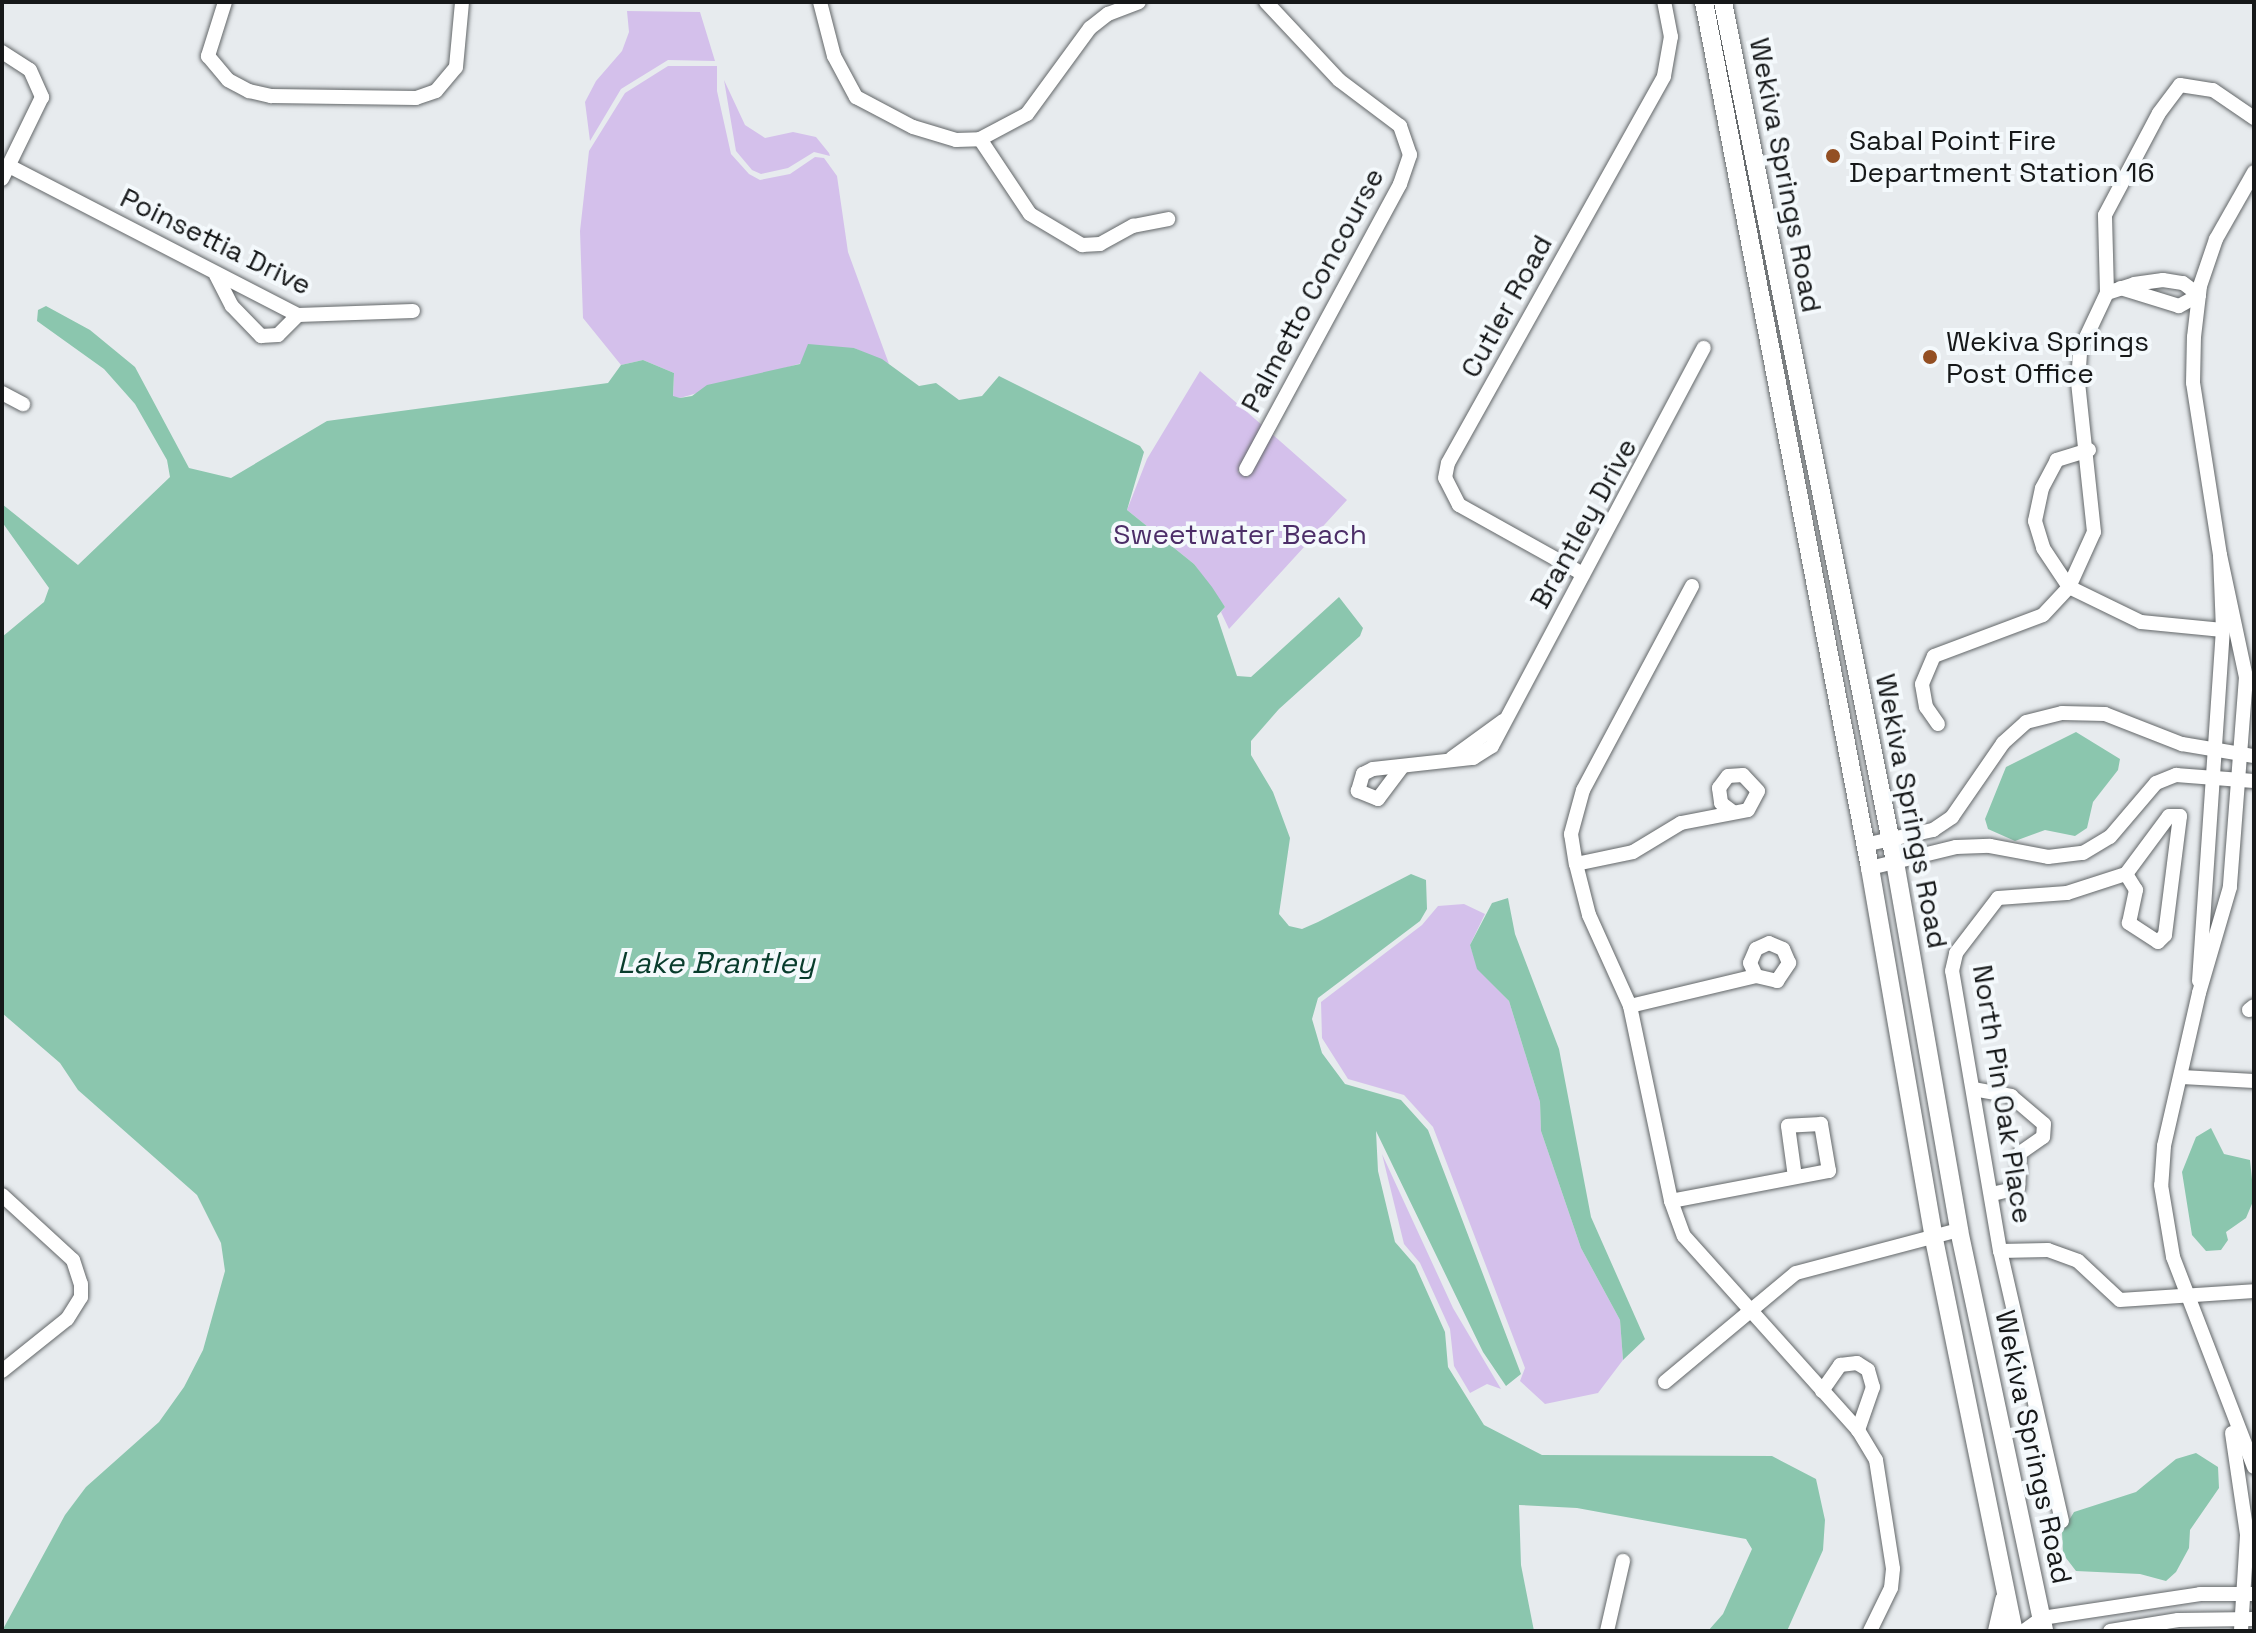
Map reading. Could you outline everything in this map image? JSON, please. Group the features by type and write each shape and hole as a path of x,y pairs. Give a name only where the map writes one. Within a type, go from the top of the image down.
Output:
{"main road":[{"name":"Wekiva Springs Road","path":"1704,2 1731,159 1870,868 1933,1234 2014,1631"},
{"name":"Wekiva Springs Road","path":"1723,2 1895,862 1959,1230 2043,1625"},
{"path":"1731,159 1754,154"},
{"path":"1761,308 1782,303"},
{"path":"1997,1631 2006,1589"}],"street":[{"path":"225,2 208,56 239,85 271,96 405,98 436,91 448,81 461,49 462,2"},
{"path":"820,2 834,55 856,97 913,127 956,140 980,139 1027,114 1090,28 1139,2"},
{"name":"Palmetto Concourse","path":"1246,469 1400,184 1410,155 1400,126 1330,72 1266,2"},
{"name":"Cutler Road","path":"1583,574 1459,505 1445,478 1448,463 1664,76 1671,37 1664,2"},
{"path":"2,52 30,70 41,85 37,112 5,172"},
{"path":"1938,724 1926,707 1922,684 1934,656 2043,615 2069,587 2094,532 2089,450 2079,414 2080,350 2114,290 2105,215 2159,113 2180,85 2213,90 2254,118"},
{"path":"980,139 1030,214 1082,245 1100,244 1133,226 1168,219"},
{"name":"Poinsettia Drive","path":"5,172 298,315 413,311"},
{"path":"2254,172 2216,239 2199,295 2193,383 2220,555 2246,677 2247,780 2230,887 2199,993 2164,1146 2161,1185 2170,1244 2226,1404 2254,1467"},
{"path":"216,275 232,306 261,336 278,335 298,315"},
{"path":"2114,290 2163,280 2183,283 2199,295"},
{"path":"2114,290 2179,306 2199,295"},
{"name":"Brantley Drive","path":"1402,767 1451,759 1488,741 1503,721 1704,348"},
{"path":"2,393 23,404"},
{"path":"2089,450 2057,460 2042,488 2035,521 2043,548 2069,587 2141,622 2223,630"},
{"path":"2199,993 2199,931 2223,630 2220,555"},
{"path":"1692,586 1583,790 1571,834 1576,864 1589,915 1630,1006 1671,1201 1684,1236 1858,1430 1876,1460 1893,1569 1891,1588 1870,1631"},
{"path":"1864,845 1933,830 1952,817 2003,743 2026,722 2062,713 2105,714 2215,751 2248,755"},
{"path":"1870,868 1968,846 2048,857 2083,853 2110,837 2156,783 2176,775 2247,780"},
{"path":"1576,864 1633,852 1667,828 1733,812"},
{"path":"2169,816 2180,816 2165,935 2158,942 2129,923 2136,890 2126,874 2169,816"},
{"name":"North Pin Oak Place","path":"2062,1521 2000,1251 1993,1194 1952,971 1956,953 1998,898 2067,893 2126,874"},
{"path":"1630,1006 1756,976"},
{"path":"2182,1077 2254,1081"},
{"path":"1973,1089 2011,1096 2044,1124 2043,1137 2020,1153 2018,1188 1993,1194"},
{"path":"1671,1201 1829,1171 1821,1124 1788,1126 1795,1177"},
{"path":"2,1195 73,1260 81,1284 81,1297 67,1319 2,1371"},
{"path":"1665,1382 1747,1309 1796,1273 1933,1234 1959,1230"},
{"path":"2000,1251 2048,1250 2078,1261 2120,1300 2254,1291"},
{"path":"1822,1391 1840,1365 1857,1363 1868,1370 1873,1387 1858,1430"},
{"path":"2110,1631 2178,1620 2246,1623 2249,1594 2247,1535 2226,1404"},
{"path":"1607,1631 1623,1561"},
{"path":"2024,1631 2200,1594 2249,1594"}],"green space":[{"path":"627,11 700,12 715,61 668,60 621,89 590,141 585,102 596,81 622,51 629,32"},
{"path":"668,66 717,66 717,91 731,154 749,174 760,180 790,174 815,157 824,158 837,176 848,252 889,364 854,348 680,398 673,397 674,373 643,360 621,365 583,318 580,231 589,151 625,93"},
{"path":"724,80 745,125 765,138 793,132 816,137 830,156 814,152 788,168 761,174 752,170 736,151"},
{"name":"Sweetwater Beach","path":"1200,371 1263,426 1238,472 1248,477 1272,434 1347,500 1229,629 1221,612 1225,607 1194,564 1127,510 1147,459"},
{"path":"1464,904 1485,914 1470,945 1478,969 1509,1001 1540,1102 1541,1131 1581,1248 1620,1320 1623,1360 1598,1393 1545,1404 1520,1381 1525,1368 1433,1127 1404,1095 1348,1079 1322,1038 1321,1002 1422,925 1438,906"},
{"path":"1382,1154 1453,1308 1501,1389 1487,1384 1470,1393 1454,1366 1450,1329 1420,1263 1404,1244"}],"water":[{"name":"Lake Brantley","path":"46,306 90,330 135,367 189,468 231,478 327,421 608,383 621,365 643,360 674,373 673,396 680,398 692,396 707,385 800,364 808,344 854,348 882,359 919,386 936,383 959,400 982,396 999,376 1140,446 1144,452 1127,510 1194,564 1212,587 1225,607 1217,616 1237,676 1251,677 1339,597 1363,628 1360,636 1279,709 1251,741 1251,755 1273,792 1290,838 1279,914 1289,926 1302,929 1411,874 1426,880 1427,909 1420,921 1318,998 1312,1019 1322,1053 1345,1084 1401,1100 1428,1130 1521,1374 1506,1386 1483,1352 1376,1131 1378,1171 1395,1242 1415,1265 1445,1332 1448,1367 1484,1425 1542,1455 1772,1456 1816,1479 1825,1520 1823,1550 1787,1631 1708,1631 1723,1614 1752,1549 1746,1539 1577,1508 1519,1505 1521,1565 1534,1631 2,1631 65,1515 86,1487 159,1422 184,1387 203,1350 225,1271 221,1243 197,1195 78,1090 60,1063 2,1013 2,637 44,602 49,588 2,522 2,504 78,565 170,477 167,460 135,404 104,369 37,321 38,310"},
{"path":"2076,732 2120,759 2118,770 2093,802 2087,828 2075,836 2045,830 2015,841 1988,829 1985,819 2006,767"},
{"path":"1508,898 1515,934 1559,1049 1591,1217 1645,1339 1623,1360 1620,1320 1581,1248 1541,1131 1540,1102 1509,1001 1477,969 1470,945 1492,903"},
{"path":"2211,1128 2224,1154 2250,1160 2254,1199 2246,1218 2226,1232 2228,1240 2221,1250 2206,1251 2192,1235 2182,1172 2196,1137"},
{"path":"2196,1453 2218,1467 2219,1488 2190,1530 2189,1548 2176,1572 2166,1581 2140,1574 2076,1571 2063,1554 2062,1532 2074,1512 2136,1492 2176,1459"}],"place":[{"name":"Sabal Point Fire Department Station 16","path":"1833,156"},
{"name":"Wekiva Springs Post Office","path":"1930,357"}]}
